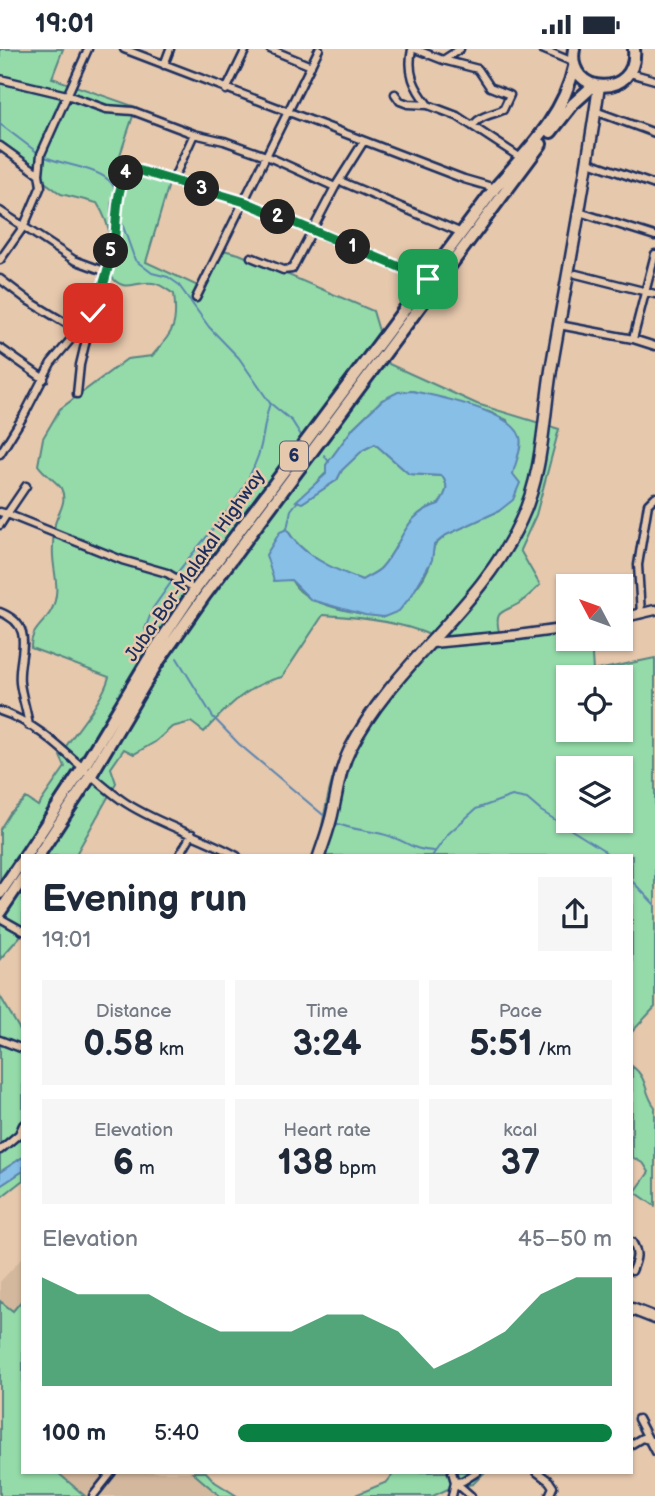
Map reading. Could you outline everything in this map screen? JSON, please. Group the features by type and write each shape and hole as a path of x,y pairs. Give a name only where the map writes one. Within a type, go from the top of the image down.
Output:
{"highway":[{"name":"Juba-Bor-Malakal Highway","path":"39,854 148,660 195,590 495,188 556,113 566,96 574,65 573,49"},
{"path":"630,73 634,62 634,49"},
{"path":"574,65 583,79 596,86"},
{"name":"Juba-Bor-Malakal Highway","path":"26,854 87,771 212,585 544,140 573,103 596,86 612,85 630,73"},
{"name":"Juba-Bor-Malakal Highway","path":"0,893 21,862"},
{"path":"0,912 21,881"}],"main road":[{"path":"320,854 328,831 337,783 351,748 377,708 496,564 523,517 538,464 595,111 596,86"},
{"path":"633,1309 654,1315"}],"street":[{"path":"0,260 24,226 41,186 41,154 88,49"},
{"path":"124,49 464,179 495,188"},
{"path":"163,65 170,49"},
{"path":"226,89 246,49"},
{"path":"270,49 311,66"},
{"path":"196,298 319,49"},
{"path":"428,106 415,89 410,61 413,49 478,69 490,87 510,95 503,110 478,119 473,125"},
{"path":"443,60 460,49"},
{"path":"542,49 574,65"},
{"path":"630,73 655,80"},
{"path":"0,79 67,95 106,109 133,111 194,134 224,141 462,233"},
{"path":"395,94 400,101 408,104 428,106 457,116 521,158"},
{"path":"595,111 655,133"},
{"path":"173,180 194,134"},
{"path":"251,257 290,271 364,141"},
{"path":"0,146 39,174"},
{"path":"586,161 655,185"},
{"path":"78,394 80,365 107,272 115,232 116,204 131,168 245,202 428,279"},
{"path":"0,211 74,260 107,272"},
{"path":"579,212 655,236"},
{"path":"633,339 655,254"},
{"path":"576,274 655,294"},
{"path":"0,279 77,330"},
{"path":"0,454 51,363 93,313"},
{"path":"559,324 655,346"},
{"path":"0,348 44,379"},
{"path":"0,526 4,513 26,486"},
{"path":"641,614 638,565 648,503 655,497"},
{"path":"4,513 67,539 167,573 195,590"},
{"path":"634,615 655,610"},
{"path":"0,612 10,616 19,625 25,648 19,680 29,726"},
{"path":"432,643 556,630"},
{"path":"0,711 29,726 127,804 233,854"},
{"path":"180,854 192,834"},
{"path":"0,918 21,930"},
{"path":"0,1041 21,1048"},
{"path":"0,1150 21,1130"},
{"path":"633,1244 638,1258 633,1269"},
{"path":"638,1419 653,1441 655,1452"},
{"path":"633,1443 642,1438 653,1441"},
{"path":"93,1496 110,1474"},
{"path":"453,1474 456,1482 471,1496"},
{"path":"456,1482 474,1474"},
{"path":"540,1474 550,1481 553,1487 549,1496"},
{"path":"452,1496 456,1482"}],"shaded area":[{"path":"21,1259 21,1301 13,1311 0,1301 0,1282"},
{"path":"59,1474 194,1474 220,1496 85,1496"}],"green space":[{"path":"0,49 63,49 52,78 136,107 116,167 169,184 146,262 204,289 219,249 239,254 373,311 389,364 477,404 559,429 536,515 520,550 540,585 521,602 501,613 498,625 499,632 556,628 556,651 592,651 593,665 556,665 556,742 633,742 633,665 622,665 655,658 655,1007 633,1031 633,854 315,854 331,784 339,762 381,696 430,635 405,626 364,619 323,615 282,677 249,691 230,705 204,732 191,722 172,727 155,742 134,754 124,749 111,768 116,783 76,854 21,854 21,935 0,959 0,829 10,813 26,798 38,806 65,767 60,756 100,698 109,677 31,648 35,632 51,611 56,595 53,538 63,498 61,488 38,465 43,438 60,409 127,359 152,356 169,334 174,322 174,294 156,284 125,286 110,275 111,238 97,203 61,194 0,149","holes":["412,391 489,412 507,420 516,460 499,511 446,535 434,546 423,578 402,603 384,617 332,606 306,595 296,587 291,578 288,560 287,529 300,547 309,554 362,580 381,568 411,522 427,508 439,504 445,493 446,483 442,476 409,474 375,444 363,450 342,470 337,480 302,503 326,473 326,465 354,427 382,400"]},
{"path":"0,996 21,1032 21,1158 0,1172"},
{"path":"633,1067 644,1081 655,1107 655,1206 635,1192 649,1172 644,1164 633,1158"},
{"path":"21,1172 21,1182 0,1198 0,1186"},
{"path":"0,1301 13,1311 21,1301 21,1474 59,1474 85,1496 0,1496"},
{"path":"194,1474 208,1474 237,1496 220,1496"},
{"path":"393,1474 483,1474 473,1484 450,1488 433,1496 353,1496 387,1482"}],"water":[{"path":"412,391 473,407 504,420 514,428 521,441 513,474 520,483 513,500 499,511 446,535 434,545 432,560 412,595 399,611 384,617 365,615 311,600 291,580 274,581 266,555 280,532 287,529 300,547 309,554 362,580 381,568 418,515 439,504 446,490 442,476 409,474 375,444 363,450 342,470 337,480 302,503 296,501 326,474 326,465 354,427 382,400 398,392"},
{"path":"21,1158 21,1172 0,1186 0,1172"}],"waterway":[{"path":"0,124 38,153"},
{"path":"43,156 98,173 113,186 116,195"},
{"path":"119,215 135,260 152,273 168,277 178,284 209,327 239,358 270,403 292,421 302,437"},
{"path":"175,576 232,505 251,474 262,443 270,403"},
{"path":"324,455 329,462"},
{"path":"287,529 291,510 298,501"},
{"path":"151,641 145,629 153,608 172,581"},
{"path":"177,658 213,717 239,744 328,819"},
{"path":"433,854 448,834 476,809 512,796 527,799 607,854"},
{"path":"333,822 434,851"},
{"path":"633,882 655,905"}],"route":[{"path":"93,313 107,272 115,232 116,204 126,173 131,168 245,202 428,279"}]}
